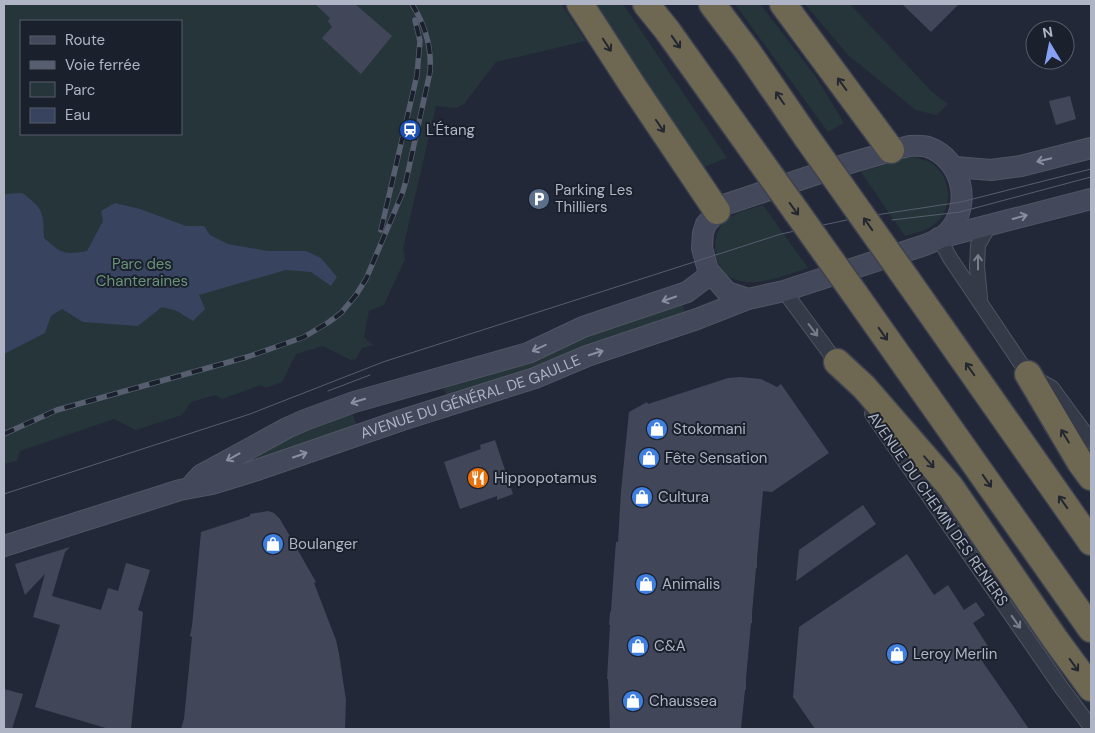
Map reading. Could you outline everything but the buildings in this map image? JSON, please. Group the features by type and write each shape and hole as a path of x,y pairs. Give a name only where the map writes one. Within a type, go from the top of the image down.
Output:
{"highway":[{"path":"580,4 718,211"},
{"path":"646,4 668,30 1091,629"},
{"path":"712,4 746,49 1091,542"},
{"path":"783,4 803,28 891,150"},
{"path":"837,362 864,386 950,486 1091,688"},
{"path":"1028,374 1080,462 1091,477"}],"main road":[{"path":"748,299 727,292 711,274 704,259 702,248 703,233 706,224 718,211 724,205 747,196 891,150 908,146 927,147 945,156 955,167 960,180 962,194 960,212 948,232 940,238"},
{"path":"955,167 991,170 1021,166 1091,148"},
{"path":"940,238 1091,198"},
{"name":"AVENUE DU GÉNÉRAL DE GAULLE","path":"4,546 190,487 212,484 254,472 402,420 535,378 587,356 748,299 784,291 925,246 940,238"},
{"name":"AVENUE DU GÉNÉRAL DE GAULLE","path":"190,487 201,475 287,428 354,402 528,353 583,327 687,292 711,274"},
{"path":"393,391 402,420"}],"street":[{"path":"980,302 977,267 978,245 989,226"},
{"path":"940,238 950,258 1028,374 1052,388 1091,442"},
{"name":"AVENUE DU CHEMIN DES RENIERS","path":"784,291 837,362 1061,688 1091,727"}],"green space":[{"name":"Parc des Chanteraines","path":"4,4 561,4 586,41 496,62 464,104 456,108 436,106 404,244 405,259 384,305 369,311 364,337 373,345 362,348 356,359 351,360 323,346 296,354 282,382 266,388 261,385 222,399 215,395 191,402 182,415 136,430 114,419 20,451 17,461 4,464"},
{"path":"591,4 623,4 727,158 704,167"},
{"path":"735,4 760,4 816,77 844,123 828,132"},
{"path":"805,4 850,4 931,91 948,104 936,115 916,110 848,55"},
{"path":"911,157 928,161 936,167 945,180 948,194 942,216 934,225 905,236 861,172"},
{"path":"763,205 808,268 766,281 749,282 731,278 719,265 716,256 716,238 719,229 732,216"},
{"path":"682,304 685,313 603,339 519,374 447,397 444,388 499,370 591,332"},
{"path":"351,410 357,426 254,465 226,469 254,451"}],"water":[{"path":"22,193 35,203 41,212 44,238 64,252 87,251 103,221 101,211 115,203 140,209 186,226 204,226 210,235 228,244 268,251 306,251 321,258 337,277 331,286 311,272 286,270 199,295 205,309 193,321 177,311 162,307 138,326 83,322 62,309 51,316 45,333 4,354 4,194"}],"tram line":[{"path":"4,494 250,414 383,362 781,234 856,218 961,202 1091,169"},
{"path":"892,220 960,212 1091,177"},
{"path":"328,391 370,375"}],"railway":[{"path":"4,434 57,410 247,357 304,337 341,313 366,279 406,181 430,72 427,36 412,4"},
{"path":"381,230 417,75 420,41 415,20"}],"place":[{"name":"L'Étang","path":"410,130"},
{"name":"Parking Les Thilliers","path":"539,199"},
{"name":"Stokomani","path":"657,429"},
{"name":"Fête Sensation","path":"649,458"},
{"name":"Hippopotamus","path":"478,478"},
{"name":"Cultura","path":"642,497"},
{"name":"Boulanger","path":"273,544"},
{"name":"Animalis","path":"646,584"},
{"name":"C&A","path":"638,646"},
{"name":"Leroy Merlin","path":"897,654"},
{"name":"Chaussea","path":"633,701"}]}
